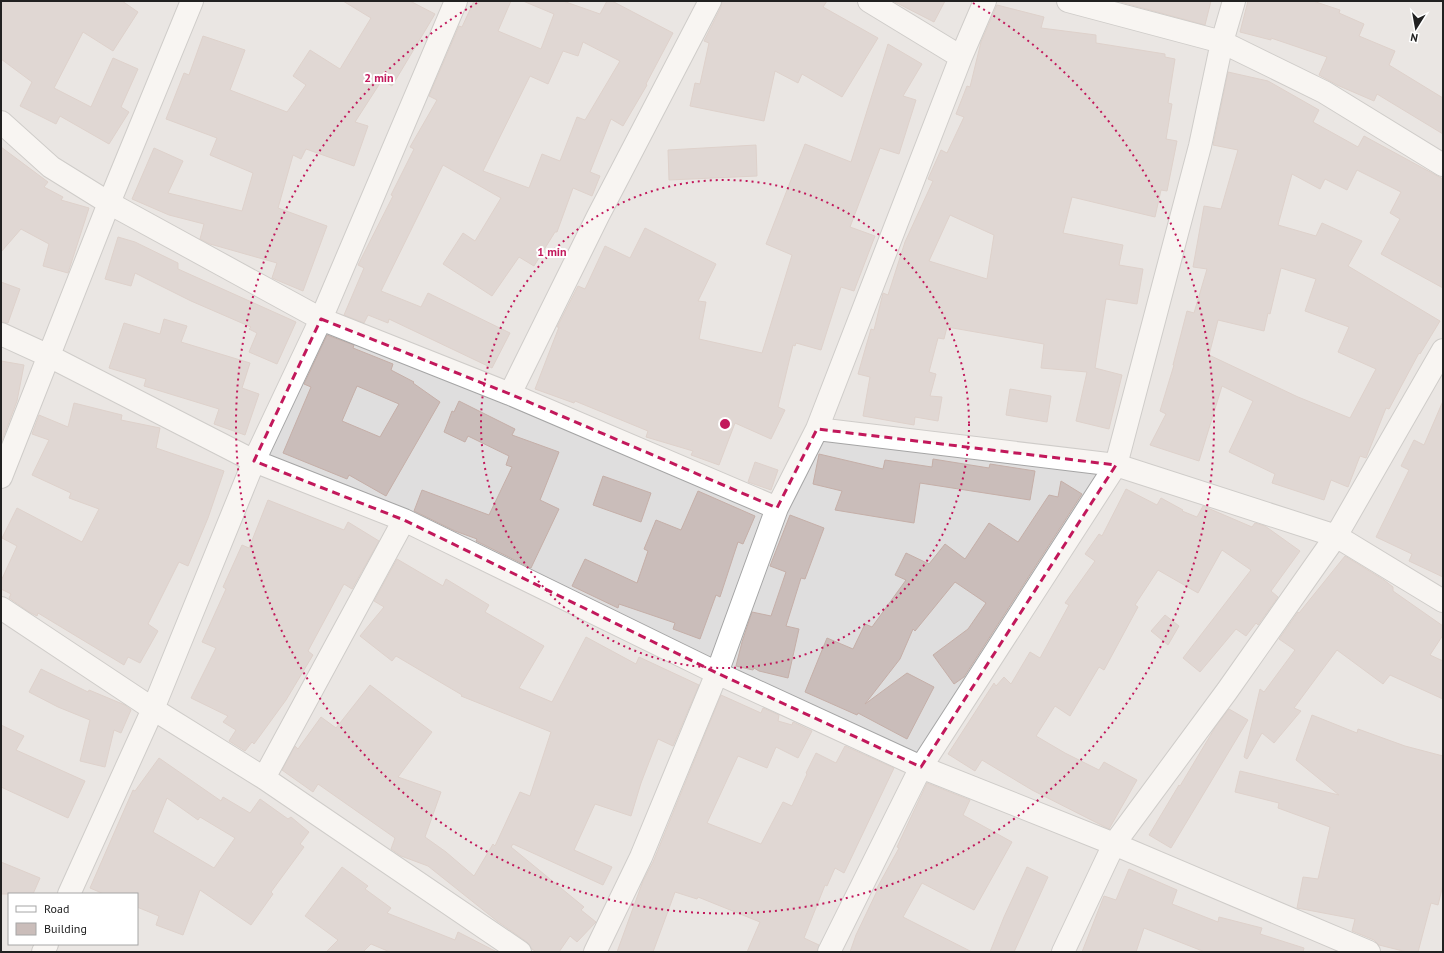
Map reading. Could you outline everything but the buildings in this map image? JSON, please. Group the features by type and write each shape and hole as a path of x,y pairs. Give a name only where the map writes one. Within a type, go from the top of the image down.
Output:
{"street":[{"path":"1,477 109,203 192,1"},
{"path":"69,893 153,709 254,461 320,319 456,1"},
{"path":"510,394 598,216 710,1"},
{"path":"869,1 961,57"},
{"path":"595,952 641,857 717,673 777,508 817,429 961,57 985,1"},
{"path":"1068,1 1222,42 1324,92 1443,165"},
{"path":"829,952 921,767 1116,465 1200,146 1222,42 1234,1"},
{"path":"1,122 51,167 109,203 320,319 510,394 777,508"},
{"path":"1,334 49,356 254,461 404,520 717,673 921,767 1114,844 1369,952"},
{"path":"1063,952 1114,844 1227,691 1336,536 1443,350"},
{"path":"817,429 1116,465 1336,536 1443,601"},
{"path":"264,778 404,520"},
{"path":"1,608 153,709 264,778 520,952"}],"highlighted area":[{"path":"321,319 510,394 777,508 817,429 1116,465 921,767 717,673 404,520 254,461"}],"shaded area":[{"path":"1,1 1443,1 1443,952 1,952"}]}
